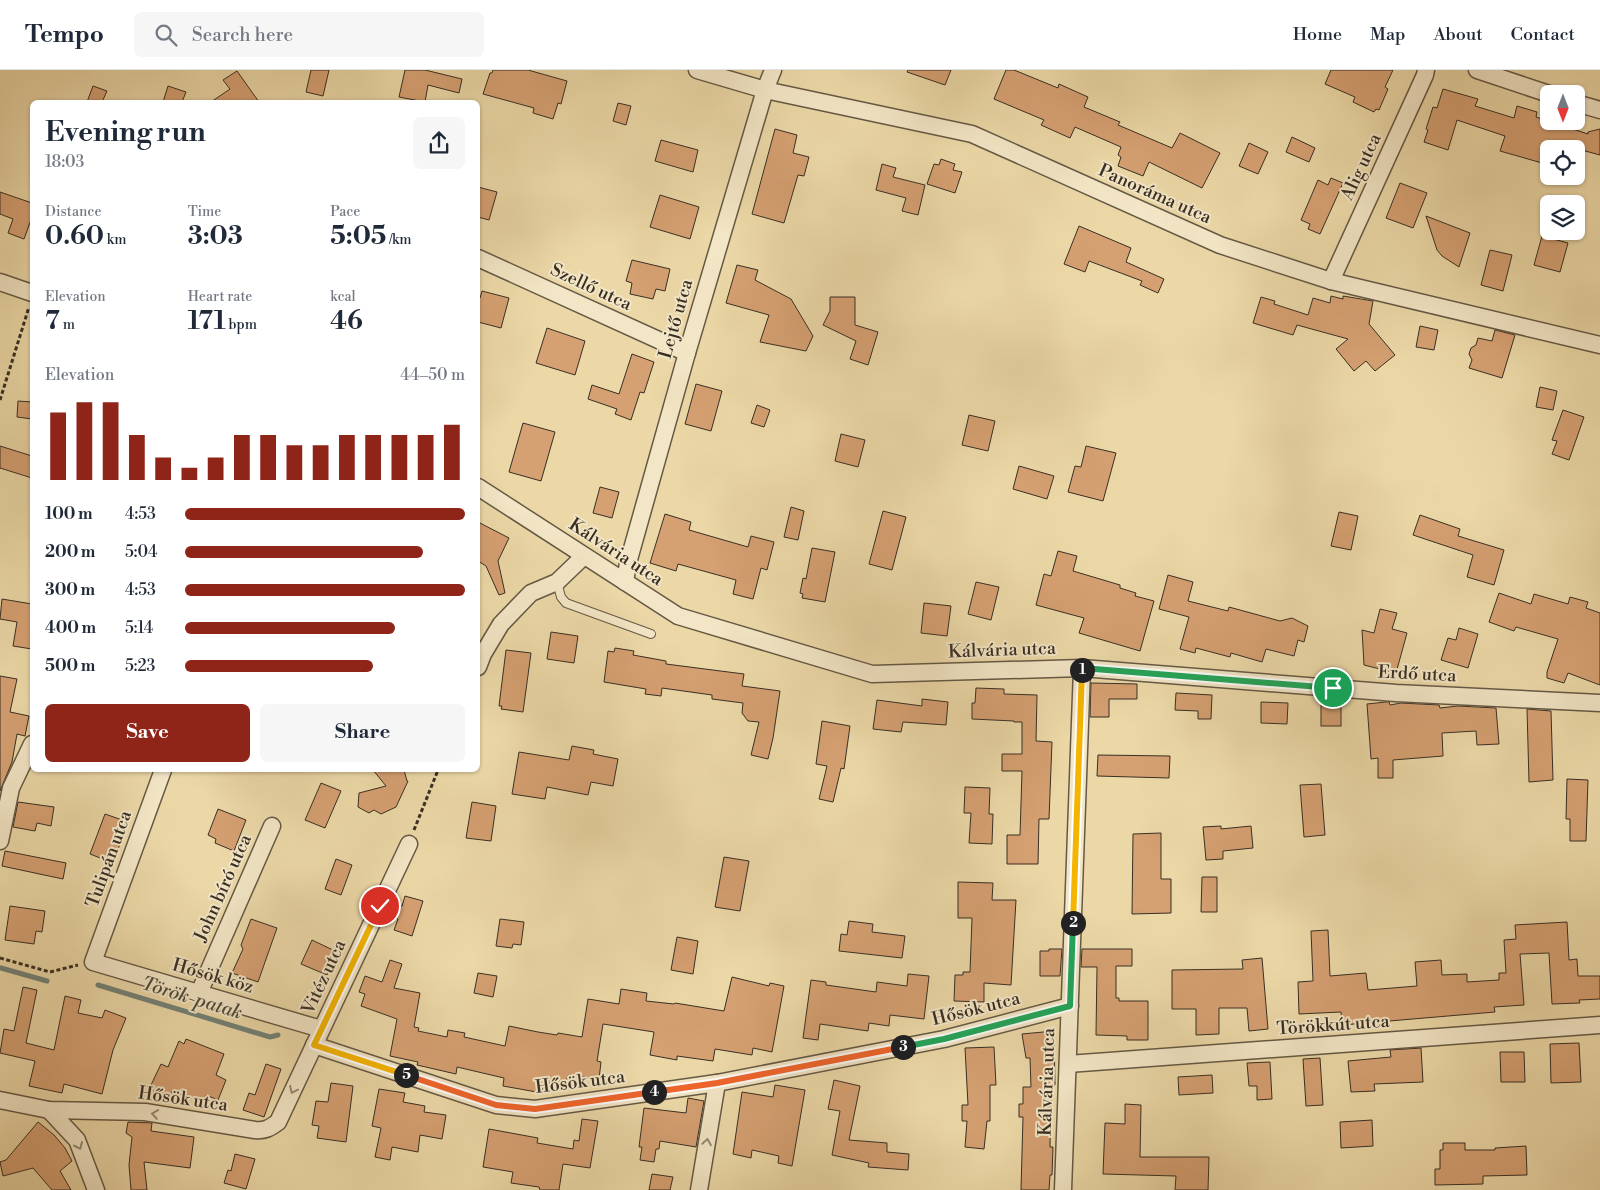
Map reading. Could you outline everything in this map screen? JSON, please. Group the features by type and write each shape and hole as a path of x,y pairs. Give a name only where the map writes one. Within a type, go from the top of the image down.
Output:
{"street":[{"name":"Panoráma utca","path":"697,70 765,90 972,134 1220,245 1330,281 1600,346"},
{"name":"Lejtő utca","path":"625,582 628,563 687,353 765,90 773,70"},
{"name":"Alig utca","path":"1330,281 1422,83 1426,70"},
{"path":"1477,70 1540,91"},
{"path":"1585,106 1600,110"},
{"name":"Szellő utca","path":"480,259 687,353"},
{"path":"0,282 30,298"},
{"name":"Kálvária utca","path":"480,488 678,616 872,674 1082,668 1064,1190"},
{"path":"480,662 501,624 531,593 557,582 584,556"},
{"name":"Erdő utca","path":"1082,668 1396,693 1600,703"},
{"path":"0,841 11,788 30,748"},
{"name":"Tulipán utca","path":"93,962 162,772"},
{"name":"John bíró utca","path":"199,993 272,826"},
{"name":"Vitéz utca","path":"314,1045 409,844"},
{"name":"Hősök köz","path":"93,962 321,1029"},
{"name":"Hősök utca","path":"0,1100 49,1110 144,1112 262,1131 278,1122 314,1045 496,1105 535,1109 717,1083 944,1039 1070,1006"},
{"name":"Törökkút utca","path":"1068,1064 1600,1025"},
{"path":"699,1190 717,1083"},
{"path":"49,1110 77,1140 96,1190"}],"lane":[{"path":"557,582 561,597 566,603 650,634"}],"path":[{"path":"0,400 30,302"},
{"path":"409,844 437,772"},
{"path":"0,958 50,972 93,962"}],"building":[{"path":"311,70 329,70 323,96 306,92"},
{"path":"405,70 425,70 462,79 459,93 428,85 425,100 399,97"},
{"path":"493,70 528,70 567,81 561,104 558,103 553,119 533,113 534,108 483,94 490,73"},
{"path":"908,70 951,70 945,85 907,72"},
{"path":"1006,70 1014,70 1058,88 1059,84 1088,97 1084,107 1120,122 1118,125 1172,148 1180,133 1220,153 1202,188 1149,162 1143,176 1118,166 1121,157 1118,155 1121,147 1075,127 1070,138 1041,125 1044,120 994,99"},
{"path":"1331,70 1393,70 1385,87 1388,89 1379,110 1376,109 1374,112 1353,102 1355,97 1325,84"},
{"path":"237,71 258,100 214,100 230,89 223,80"},
{"path":"93,86 107,91 103,100 88,100"},
{"path":"168,86 186,92 183,100 164,100"},
{"path":"1443,89 1478,99 1475,106 1514,118 1517,106 1537,112 1536,117 1540,118 1540,130 1576,130 1588,134 1588,132 1600,129 1600,155 1585,151 1585,140 1540,140 1540,162 1500,151 1505,136 1457,120 1448,150 1424,142 1433,107 1437,108"},
{"path":"618,103 631,106 626,125 613,121"},
{"path":"775,129 797,135 793,153 809,157 804,176 798,175 784,223 752,214"},
{"path":"1292,137 1315,148 1309,162 1286,152"},
{"path":"661,140 698,150 693,172 655,161"},
{"path":"1249,143 1268,152 1258,174 1239,166"},
{"path":"941,159 955,164 953,170 962,172 955,193 927,184 934,164 939,165"},
{"path":"882,164 896,168 893,177 925,185 918,215 902,211 906,198 876,190"},
{"path":"1331,178 1343,183 1320,234 1308,229 1310,224 1301,220 1318,180 1328,185"},
{"path":"1400,183 1427,193 1413,228 1386,218"},
{"path":"480,188 497,192 489,220 480,218"},
{"path":"0,192 30,202 30,222 24,239 8,233 13,219 0,214"},
{"path":"660,195 699,207 690,239 650,227"},
{"path":"1426,216 1470,233 1459,267 1442,256 1437,250"},
{"path":"1079,226 1131,248 1126,262 1164,279 1158,293 1140,285 1142,281 1089,261 1085,272 1064,264"},
{"path":"1541,240 1557,240 1568,243 1560,272 1534,265"},
{"path":"1490,250 1512,255 1503,291 1481,285"},
{"path":"632,260 670,269 665,291 656,289 653,299 630,294 632,283 626,281"},
{"path":"737,265 758,270 755,280 791,299 813,336 806,351 760,342 769,315 726,303"},
{"path":"482,291 509,298 501,328 480,323 480,298"},
{"path":"1331,296 1343,299 1343,296 1373,301 1369,324 1395,355 1375,371 1366,361 1354,371 1336,349 1348,339 1297,325 1293,335 1253,323 1261,297 1275,301 1274,304 1308,315 1313,298 1330,303"},
{"path":"830,297 855,297 855,325 878,332 868,365 850,359 856,341 823,325 830,311"},
{"path":"1420,326 1438,330 1434,350 1416,347"},
{"path":"547,328 585,341 575,375 536,363"},
{"path":"1495,330 1515,335 1502,378 1469,368 1472,360 1469,354 1471,348 1476,345 1478,338 1492,341"},
{"path":"632,354 654,362 644,393 640,392 631,420 615,414 617,409 588,399 592,385 619,394"},
{"path":"696,384 722,391 711,431 685,424"},
{"path":"1540,387 1557,391 1553,410 1536,407"},
{"path":"18,401 30,402 30,419 17,417"},
{"path":"757,405 770,410 764,427 751,423"},
{"path":"1563,410 1584,417 1569,460 1552,454 1557,441 1552,440"},
{"path":"969,415 995,421 988,451 962,445"},
{"path":"523,423 555,432 541,481 509,472"},
{"path":"841,434 865,440 858,467 835,461"},
{"path":"0,446 30,455 30,477 0,468"},
{"path":"1086,446 1116,453 1103,501 1068,492 1075,466 1081,467"},
{"path":"1019,466 1054,476 1047,499 1013,489"},
{"path":"600,487 619,492 612,518 593,513"},
{"path":"791,507 804,511 798,540 784,537"},
{"path":"883,511 906,517 892,570 869,564"},
{"path":"1339,512 1358,516 1351,550 1331,546"},
{"path":"665,514 691,522 689,530 748,547 751,536 774,542 767,570 761,568 753,599 733,594 736,580 678,564 676,571 650,563"},
{"path":"1420,515 1460,529 1458,536 1504,550 1494,585 1467,577 1473,555 1413,535"},
{"path":"480,523 509,538 498,561 505,593 499,595 486,566 480,562"},
{"path":"812,548 835,552 825,602 802,598 803,594 800,593 803,578 806,579"},
{"path":"1058,551 1077,556 1073,571 1120,585 1120,588 1136,593 1135,596 1154,601 1140,651 1079,633 1084,618 1036,605 1044,574 1051,576"},
{"path":"1168,575 1193,582 1188,601 1228,611 1229,607 1280,621 1292,618 1308,626 1304,642 1298,640 1294,656 1266,649 1262,662 1231,653 1230,657 1196,648 1195,653 1180,649 1189,617 1159,609"},
{"path":"976,582 999,587 991,620 968,614"},
{"path":"1499,593 1531,604 1534,594 1568,604 1570,597 1588,602 1586,608 1600,613 1600,685 1568,673 1564,683 1547,678 1547,672 1558,639 1516,627 1514,631 1489,622"},
{"path":"2,599 30,604 30,649 13,646 17,622 0,619"},
{"path":"924,603 951,606 947,636 921,633"},
{"path":"1380,609 1397,613 1392,629 1407,633 1396,673 1364,665 1362,630 1374,633"},
{"path":"1459,628 1478,634 1468,668 1441,660 1448,638 1456,640"},
{"path":"551,632 578,636 574,663 547,659"},
{"path":"615,648 634,651 633,655 666,661 666,664 744,674 742,686 780,691 768,759 751,755 759,722 748,721 742,713 743,703 712,699 712,695 662,688 661,696 645,694 646,689 604,682 608,651 614,652"},
{"path":"506,650 531,653 523,712 501,709 502,706 499,706"},
{"path":"0,676 17,679 10,712 29,716 25,736 17,734 12,762 0,791"},
{"path":"1091,683 1137,684 1137,699 1109,699 1109,717 1090,717"},
{"path":"976,688 1004,689 1004,694 1037,695 1036,741 1052,742 1049,819 1039,819 1038,864 1007,864 1007,835 1020,835 1022,771 1002,771 1002,754 1022,754 1022,722 972,719 972,703 975,703"},
{"path":"1176,693 1212,695 1211,719 1198,719 1198,711 1175,710"},
{"path":"922,699 948,702 946,725 903,722 901,732 873,729 877,700 922,706"},
{"path":"1261,702 1288,703 1287,724 1261,723"},
{"path":"1389,702 1390,705 1401,703 1439,705 1440,708 1458,706 1496,708 1499,744 1477,745 1476,731 1442,733 1443,756 1393,760 1393,778 1378,778 1378,758 1371,759 1367,704"},
{"path":"1321,704 1341,704 1341,726 1321,726"},
{"path":"1527,709 1551,711 1553,780 1529,782"},
{"path":"822,721 850,726 844,769 841,768 833,802 819,799 827,766 816,764"},
{"path":"572,746 594,750 593,754 618,759 613,786 591,782 588,795 547,787 545,799 512,794 519,752 569,760"},
{"path":"1098,755 1170,756 1169,778 1097,776"},
{"path":"375,772 405,772 408,781 396,807 381,814 374,810 369,813 358,807 359,793 386,786"},
{"path":"1567,779 1588,780 1586,841 1570,841 1570,819 1566,819"},
{"path":"321,783 341,791 325,828 305,820"},
{"path":"1321,784 1325,835 1304,837 1300,785"},
{"path":"965,787 990,788 989,814 993,814 992,844 969,843 971,813 964,813"},
{"path":"18,802 54,807 51,826 37,823 35,831 13,827"},
{"path":"472,802 496,806 491,841 466,838"},
{"path":"218,809 246,820 234,851 215,843 216,839 208,835"},
{"path":"105,814 128,822 113,863 90,854"},
{"path":"1221,826 1221,829 1251,826 1253,848 1223,851 1223,859 1206,860 1203,827"},
{"path":"1161,833 1161,879 1171,879 1171,913 1132,914 1133,834"},
{"path":"5,851 66,863 63,879 2,866"},
{"path":"724,857 749,861 740,911 715,907"},
{"path":"336,859 352,865 341,895 325,889"},
{"path":"1202,877 1217,877 1217,912 1201,912"},
{"path":"958,882 993,883 992,900 1016,900 1011,985 984,983 984,1002 954,1001 955,975 963,975 963,972 970,972 972,918 958,918"},
{"path":"405,896 423,901 412,936 394,930 398,919 395,918 399,905 402,906"},
{"path":"10,906 45,911 42,932 36,931 34,944 5,940"},
{"path":"251,919 277,928 258,982 232,973 243,949 241,945"},
{"path":"500,919 524,922 521,945 513,944 512,948 496,946"},
{"path":"849,921 873,924 872,932 905,936 902,958 839,951 841,934 847,935"},
{"path":"1567,922 1569,960 1577,959 1578,976 1600,976 1600,999 1579,1000 1580,1003 1552,1004 1549,953 1520,954 1524,1005 1494,1007 1495,1012 1342,1025 1341,1012 1299,1014 1298,982 1313,981 1311,931 1328,930 1330,976 1366,973 1368,990 1417,986 1415,962 1441,960 1442,975 1467,974 1467,982 1499,980 1499,973 1506,973 1504,940 1516,939 1515,925"},
{"path":"677,937 698,941 693,974 671,970"},
{"path":"312,940 337,952 327,975 301,964"},
{"path":"1049,949 1062,949 1060,976 1040,976 1040,951 1049,951"},
{"path":"1082,949 1132,949 1132,966 1116,966 1116,998 1119,998 1119,1001 1148,1001 1148,1040 1127,1040 1127,1036 1096,1035 1097,967 1081,967"},
{"path":"1262,958 1268,1029 1249,1031 1247,1008 1219,1008 1219,1034 1196,1035 1196,1009 1172,1009 1172,970 1243,969 1242,960"},
{"path":"390,960 402,964 394,988 420,993 414,1027 419,1028 418,1031 447,1037 448,1030 465,1033 464,1037 505,1046 509,1026 557,1035 558,1033 582,1037 588,999 619,1004 621,989 647,993 646,1001 675,1003 724,1011 732,977 769,986 770,983 784,986 772,1052 753,1048 752,1055 715,1049 713,1061 677,1056 677,1060 650,1055 654,1032 603,1024 597,1061 601,1062 599,1079 568,1075 565,1086 544,1082 542,1093 503,1086 504,1078 457,1067 456,1074 417,1065 418,1062 390,1056 397,1019 361,1006 365,994 359,992 365,976 382,982"},
{"path":"478,973 497,976 493,997 474,993"},
{"path":"908,974 929,976 924,1019 890,1015 889,1026 869,1023 868,1031 820,1024 818,1040 803,1038 811,980 826,982 826,985 876,992 877,982 907,986"},
{"path":"23,987 37,990 26,1043 54,1050 65,996 81,1000 78,1013 102,1018 105,1010 126,1018 113,1050 102,1094 64,1084 62,1093 29,1086 35,1061 0,1053 4,1029 14,1031"},
{"path":"1054,1031 1055,1085 1051,1085 1050,1147 1053,1147 1052,1175 1050,1175 1049,1190 1021,1190 1023,1117 1019,1117 1019,1104 1023,1104 1023,1087 1031,1087 1030,1058 1026,1058 1022,1034"},
{"path":"186,1039 224,1054 216,1075 226,1080 218,1100 206,1095 203,1103 172,1091 170,1096 165,1096 151,1090 151,1085 161,1064 168,1067 179,1041 184,1044"},
{"path":"1579,1043 1581,1082 1551,1083 1550,1044"},
{"path":"994,1047 996,1085 990,1085 990,1121 987,1121 984,1149 965,1147 967,1121 962,1121 962,1105 968,1105 965,1048"},
{"path":"1421,1048 1423,1082 1374,1084 1375,1091 1351,1092 1348,1061 1391,1057 1390,1050"},
{"path":"1500,1052 1524,1052 1525,1082 1501,1082"},
{"path":"1320,1058 1323,1105 1306,1106 1303,1059"},
{"path":"1270,1062 1272,1099 1257,1100 1257,1086 1249,1086 1247,1063"},
{"path":"266,1064 281,1069 264,1117 243,1110 249,1093 255,1095"},
{"path":"1212,1075 1213,1093 1179,1095 1178,1077"},
{"path":"834,1080 860,1086 849,1140 887,1143 887,1152 909,1154 908,1170 868,1167 869,1163 832,1155 840,1111 828,1109"},
{"path":"331,1083 353,1086 346,1142 317,1138 319,1126 312,1125 316,1101 328,1102"},
{"path":"775,1085 805,1090 792,1166 778,1163 779,1156 752,1150 751,1158 733,1154 742,1092 773,1097"},
{"path":"379,1089 405,1093 403,1102 425,1106 424,1112 446,1115 442,1139 420,1135 418,1152 392,1147 390,1160 375,1157 381,1128 372,1126"},
{"path":"688,1098 704,1101 696,1147 660,1141 659,1149 656,1149 654,1162 640,1160 642,1147 639,1147 644,1108 686,1113"},
{"path":"1125,1104 1141,1105 1140,1157 1209,1157 1208,1190 1175,1190 1176,1176 1103,1174 1105,1123 1125,1124"},
{"path":"582,1119 598,1121 590,1168 563,1164 559,1190 540,1190 539,1187 511,1183 513,1172 483,1167 489,1129 538,1138 537,1143 573,1149 574,1140 579,1141"},
{"path":"1372,1120 1373,1146 1341,1148 1340,1122"},
{"path":"38,1122 54,1135 65,1148 72,1161 60,1171 71,1190 52,1190 33,1168 3,1176 0,1162 6,1160"},
{"path":"128,1122 152,1123 151,1131 194,1137 190,1168 144,1162 147,1190 131,1190 129,1165 132,1137 126,1133"},
{"path":"1443,1143 1465,1143 1465,1150 1495,1150 1495,1148 1526,1146 1527,1175 1483,1176 1483,1184 1435,1185 1435,1169 1440,1169 1440,1150 1443,1150"},
{"path":"235,1154 255,1159 246,1189 224,1183 228,1170 231,1171"},
{"path":"652,1174 673,1177 670,1190 649,1190"}],"waterway":[{"name":"Török-patak","path":"1,968 47,981"},
{"name":"Török-patak","path":"98,985 270,1037 278,1035"}],"route":[{"path":"380,906 314,1045 496,1105 535,1109 717,1083 944,1039 1070,1006 1082,668 1333,688"}]}
